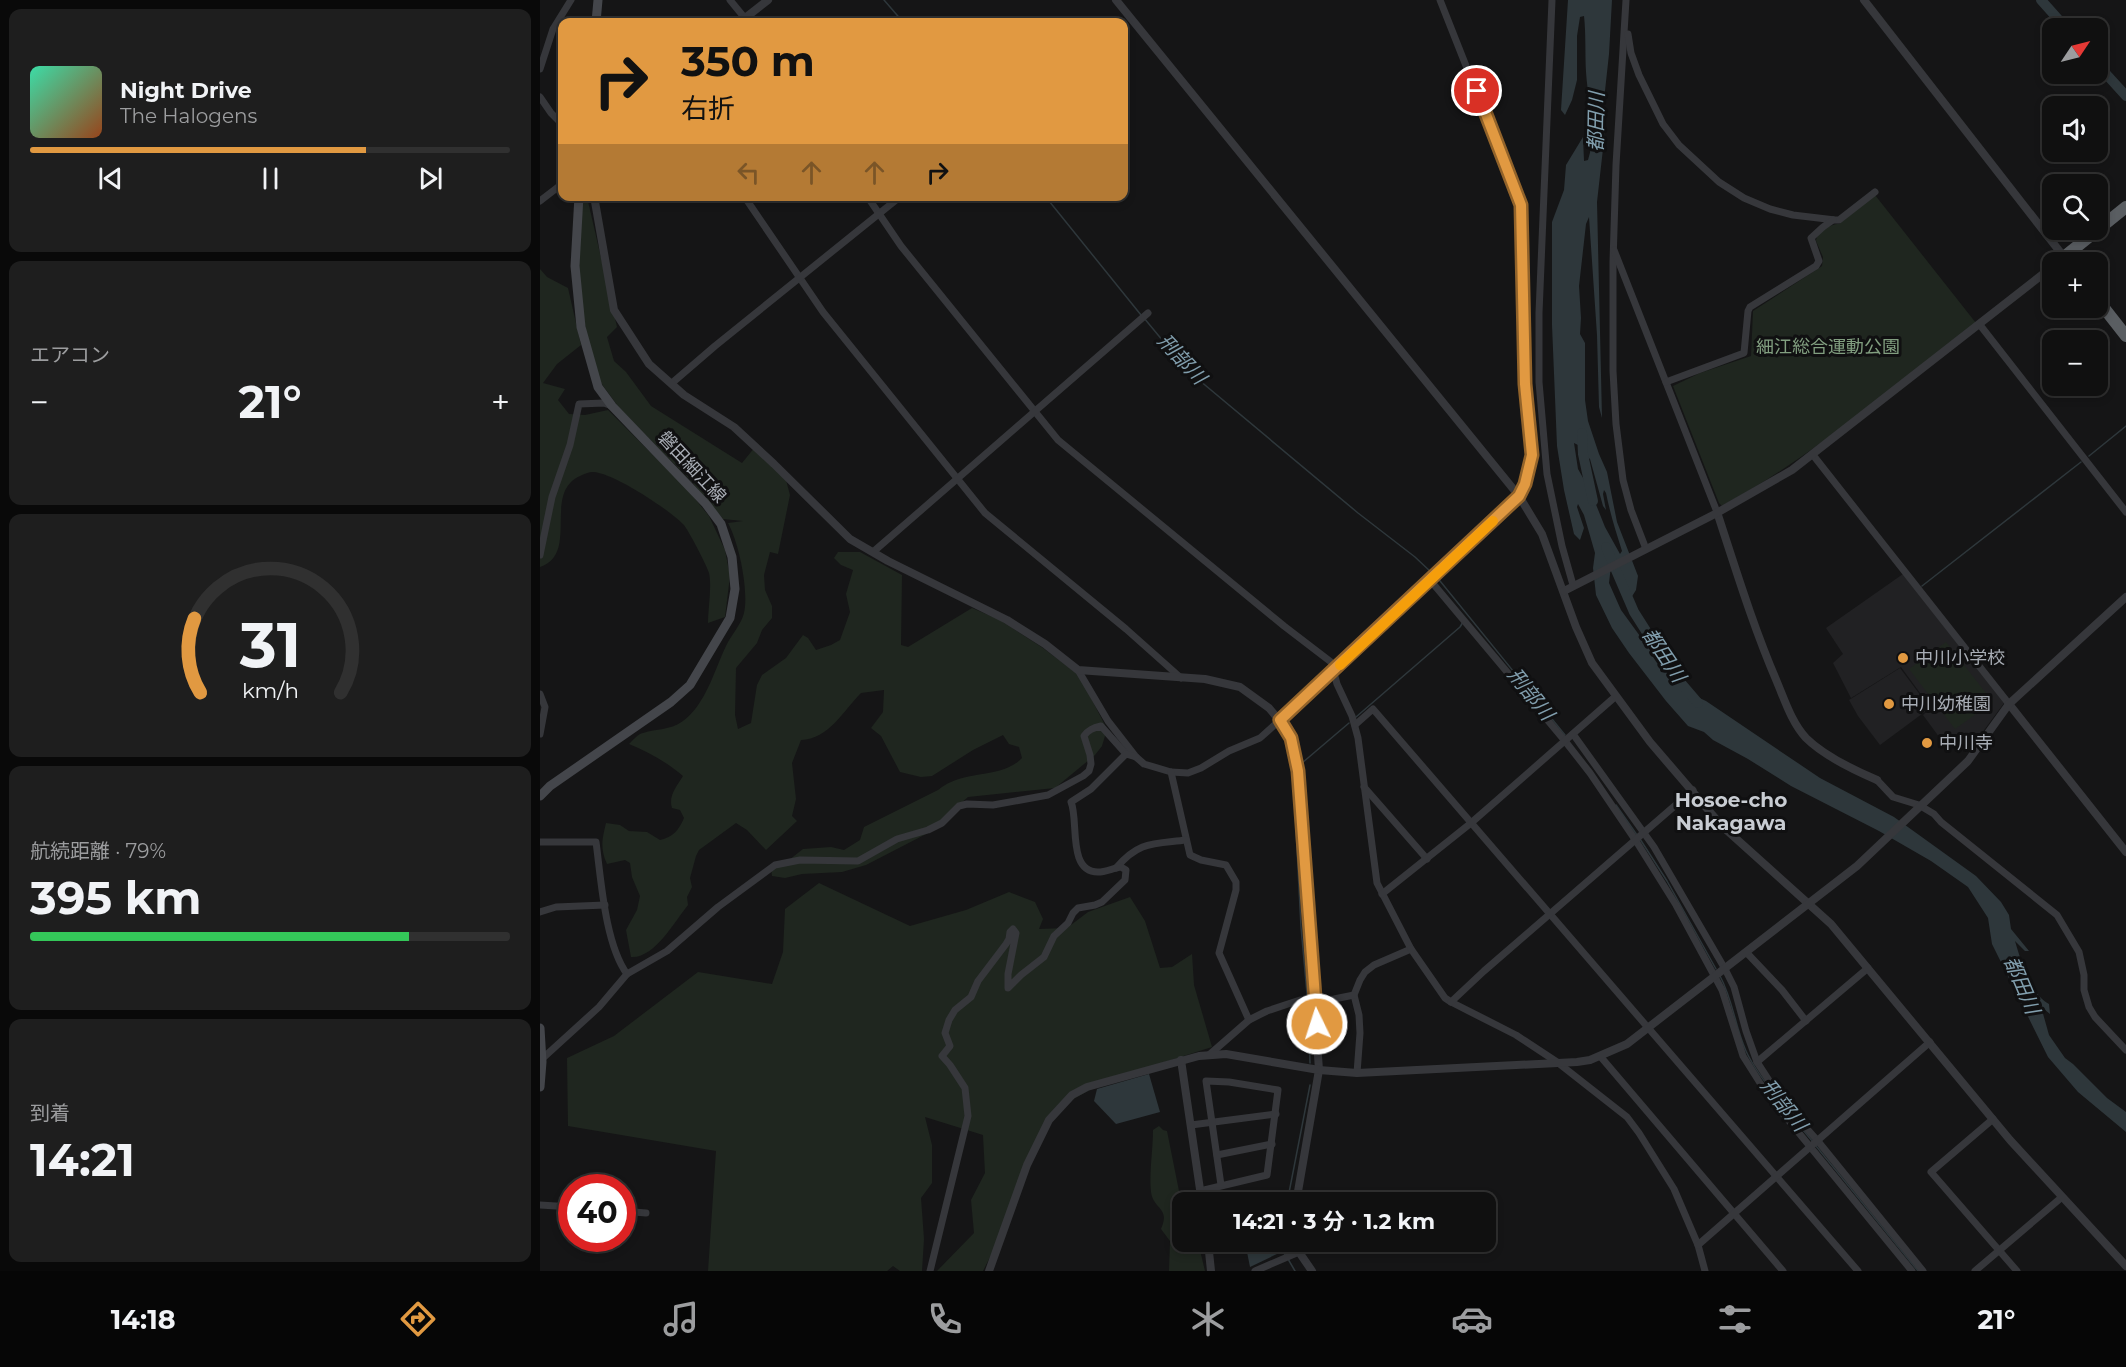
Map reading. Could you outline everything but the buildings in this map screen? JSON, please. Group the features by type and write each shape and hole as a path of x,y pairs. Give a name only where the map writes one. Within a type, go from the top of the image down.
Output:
{"highway":[{"path":"2074,252 2126,207"},
{"path":"2108,313 2126,336"}],"main road":[{"path":"596,18 598,0"},
{"name":"磐田細江線","path":"540,796 550,786 671,702 690,685 730,618 735,588 732,557 721,524 706,504 612,406 597,387 582,327 575,266 579,201"},
{"path":"540,1028 540,1087"}],"street":[{"path":"560,18 571,0"},
{"path":"730,0 742,18"},
{"path":"747,18 768,0"},
{"path":"1116,0 1519,496 1542,534 1587,652 1601,678 1650,742 1722,826 1831,924 1993,1119 2126,1266"},
{"path":"595,201 614,310 649,364 684,395 734,427 850,539 1007,620 1045,644 1078,670 1108,721 1144,764 1171,772 1188,773 1229,751 1260,738 1519,496 1525,484 1532,455 1525,384 1521,205 1440,0"},
{"path":"1552,0 1539,313 1539,382 1547,474 1562,546 1576,584"},
{"path":"1626,0 1618,131 1613,371 1616,424 1623,480 1645,549"},
{"path":"1864,0 2057,252"},
{"path":"540,69 553,29 558,21"},
{"path":"1625,29 1629,35 1630,53 1663,124 1679,145 1719,182 1744,198 1770,209 1793,215 1833,220 1839,220 1875,192"},
{"path":"540,97 558,120"},
{"path":"540,201 558,187"},
{"path":"747,201 823,312 985,513 1126,629 1181,678"},
{"path":"870,201 901,246 1058,440 1331,662 1358,738 1377,883 1411,949 1445,998 1516,1035 1557,1062 1627,1117 1674,1189 1698,1245 1705,1271"},
{"path":"672,383 895,201"},
{"path":"1666,382 1744,353 1750,307 1816,266 1819,261 1811,238 1833,220"},
{"path":"1614,249 1718,512 1742,592 1794,722 1808,741 1817,748 1877,780 1893,797 1917,807 2057,915 2079,952 2084,975 2084,990 2089,1007 2095,1017 2126,1050"},
{"path":"1564,591 1718,512 1792,470 1813,456 2042,275"},
{"path":"873,552 1148,313"},
{"path":"1980,325 2126,512"},
{"path":"540,555 552,497 570,445 579,404 603,403 612,406"},
{"path":"1813,456 2124,847"},
{"path":"1434,577 1464,619 1669,871 1734,987 1757,1062 1784,1103 1912,1271"},
{"path":"989,1271 1027,1165 1049,1120 1072,1095 1087,1087 1181,1060 1209,1055 1226,1054 1319,1070 1357,1073 1577,1062 1600,1056 1627,1044 1857,866 1968,761 2009,704 2126,597"},
{"path":"1078,670 1205,679 1240,687 1269,708 1291,738 1298,771 1316,1000 1319,1070 1298,1192"},
{"path":"540,694 545,707 540,734"},
{"path":"1382,894 1471,823 1616,696"},
{"path":"1354,725 1373,709 1858,1271"},
{"path":"541,1062 599,1007 627,974 668,951 718,907 775,865 800,860 858,861 897,838 928,830 942,823 959,806 993,805 1048,795 1089,771 1090,755 1084,736 1087,731 1095,727 1101,726 1126,754 1136,757"},
{"path":"1573,735 1640,837 1715,976 1728,1006 1743,1056 1767,1094 1814,1142 1923,1271"},
{"path":"930,1271 968,1116 966,1088 942,1056 950,1046 945,1033 949,1020 955,1010 971,997 978,981 1009,939 1013,929 1016,933 1008,974 1008,988 1044,957 1054,936 1068,923 1078,908 1102,902 1125,880 1126,870 1122,867 1100,872 1090,871 1080,861 1077,853 1075,813 1071,802 1091,789 1126,754"},
{"path":"1171,772 1190,855 1201,860 1226,865 1236,882 1236,890 1219,953 1249,1020"},
{"path":"1364,787 1427,859"},
{"path":"1451,1002 1693,790"},
{"path":"1116,868 1131,852 1143,846 1186,840"},
{"path":"540,842 596,842 609,931 627,974"},
{"path":"540,912 555,907 605,905"},
{"path":"1357,1073 1360,1041 1359,1016 1354,995 1365,972 1383,960 1411,949"},
{"path":"1746,952 1782,990 1806,1021"},
{"path":"1757,1062 1868,968"},
{"path":"1209,1055 1249,1020 1267,1011 1300,1000 1354,995"},
{"path":"1698,1245 1930,1042"},
{"path":"1600,1056 1783,1271"},
{"path":"1181,1060 1200,1191 1267,1175 1278,1090 1229,1082 1206,1081 1221,1185"},
{"path":"1191,1125 1276,1114"},
{"path":"1993,1119 1931,1172 2017,1271"},
{"path":"1217,1155 1272,1144"},
{"path":"1975,1271 2062,1197"},
{"path":"540,1205 558,1206"},
{"path":"636,1212 646,1213"},
{"path":"1209,1252 1212,1271"},
{"path":"1255,1271 1299,1252 1312,1271"}],"shaded area":[{"name":"中川小学校","path":"1903,574 2004,703 1976,741 1968,735 1945,745 1923,715 1931,708 1901,667 1851,698 1833,663 1843,654 1826,628"},
{"name":"中川幼稚園","path":"1900,668 1930,708 1880,745 1849,700"}],"green space":[{"name":"細江総合運動公園","path":"1875,195 1976,323 1821,443 1722,506 1673,386 1700,373 1751,356 1753,311 1822,266 1823,257 1816,241 1821,232 1839,224"},
{"path":"582,201 588,201 617,327 607,337 614,361 626,372 651,406 742,463 755,447 786,480 790,495 778,554 770,552 764,575 765,590 772,606 772,618 762,630 757,643 736,668 735,715 738,729 751,723 757,685 762,675 786,658 803,635 808,638 816,650 840,640 850,612 846,594 853,570 841,565 834,558 838,552 860,552 902,575 901,645 908,647 972,608 1000,620 1079,675 1107,729 1102,746 1095,755 1055,788 968,797 928,833 866,865 842,872 802,874 785,878 772,876 771,868 789,860 803,849 831,847 844,850 860,840 864,827 948,783 1004,769 1022,758 1019,747 1009,744 1003,735 973,750 932,776 921,777 900,772 881,736 871,728 883,712 884,690 861,693 828,729 820,735 801,740 792,763 796,799 792,816 797,821 766,850 747,830 736,823 699,850 690,878 692,887 687,897 688,905 656,946 640,956 631,957 626,930 637,910 640,896 632,877 630,863 625,860 607,864 603,853 603,834 606,823 620,825 629,831 647,832 660,840 672,835 684,818 680,810 672,808 671,804 674,791 683,776 657,758 629,744 636,737 648,731 668,728 683,721 698,706 704,696 726,646 744,613 745,592 742,567 736,542 728,523 743,521 723,519 689,479 620,409 593,372 576,272"},
{"path":"540,269 547,277 568,288 581,345 557,364 543,383 565,389 558,400 569,414 585,415 608,410 688,490 709,516 725,550 730,576 725,617 708,623 709,573 683,524 640,493 602,474 586,473 569,484 563,496 558,550 552,560 540,567"},
{"path":"1946,642 1993,702 1955,729 1909,669"},
{"path":"819,883 910,926 966,910 1009,892 1035,902 1043,919 1039,929 1067,928 1088,912 1130,897 1145,921 1160,968 1172,967 1192,954 1194,985 1212,1047 1108,1080 1059,1107 1034,1151 1009,1219 983,1271 937,1271 974,1233 971,1200 985,1173 983,1135 925,1117 932,1145 932,1183 921,1198 924,1239 922,1271 900,1271 893,1266 887,1271 708,1271 716,1151 568,1126 567,1058 614,1036 698,972 772,984 783,952 785,909"},
{"path":"1159,1126 1167,1131 1179,1192 1172,1192 1172,1252 1200,1252 1205,1271 1169,1271 1170,1241 1161,1229 1164,1222 1163,1213 1152,1198 1151,1192 1153,1130"}],"water":[{"path":"1568,0 1612,0 1603,109 1605,131 1597,202 1602,418 1599,407 1589,217 1586,224 1579,286 1580,334 1585,343 1585,400 1588,421 1607,472 1617,522 1638,576 1636,590 1631,598 1621,572 1612,557 1609,583 1621,610 1682,690 1706,701 1820,778 1894,817 1976,876 2001,902 2009,915 2011,929 2029,951 2025,951 2015,941 2031,985 2049,1004 2050,1014 2042,1010 2049,1035 2065,1058 2107,1098 2126,1112 2126,1132 2078,1092 2048,1057 1992,944 1988,918 1968,887 1931,861 1879,831 1791,786 1713,740 1704,732 1688,726 1666,701 1612,628 1596,595 1593,568 1595,553 1584,515 1578,504 1584,528 1580,540 1574,534 1557,446 1552,325 1552,222 1564,190 1566,165 1583,137 1584,161 1588,160 1591,148 1592,127 1586,72 1584,16 1580,17 1577,36 1577,80 1565,115 1561,110","holes":["1574,443 1586,449 1606,510 1604,490 1606,493 1622,551 1620,554 1578,469"]},
{"path":"1149,1074 1160,1112 1116,1124 1094,1101 1097,1089"},
{"path":"1247,1252 1279,1252 1279,1253 1250,1267"}],"waterway":[{"name":"刑部川","path":"884,0 900,18"},
{"path":"2041,0 2057,18"},
{"path":"2108,76 2126,96"},
{"name":"刑部川","path":"1049,201 1141,315"},
{"name":"刑部川","path":"1144,318 1187,370 1432,573"},
{"path":"2089,456 2126,426"},
{"name":"都田川","path":"1582,433 1583,454 1593,501"},
{"path":"1922,586 2081,462"},
{"name":"都田川","path":"1606,547 1634,612 1674,675 1698,703"},
{"name":"刑部川","path":"1436,576 1565,735"},
{"path":"1356,717 1463,622"},
{"path":"1302,763 1349,723"},
{"path":"1293,771 1307,994"},
{"name":"刑部川","path":"1616,805 1637,835"},
{"name":"刑部川","path":"1640,839 1667,881 1716,969"},
{"name":"刑部川","path":"1720,976 1746,1051 1756,1070 1777,1098"},
{"path":"1308,1003 1310,1063"},
{"path":"1289,1192 1310,1085"},
{"name":"刑部川","path":"1793,1118 1813,1142"},
{"name":"刑部川","path":"1816,1146 1918,1271"},
{"path":"1288,1259 1295,1271"}],"slow traffic":[{"path":"1340,665 1493,521"}],"place":[{"name":"中川小学校","path":"1903,658"},
{"name":"中川幼稚園","path":"1889,704"},
{"name":"中川寺","path":"1927,743"}],"district":[{"name":"Hosoe-cho Nakagawa","path":"1731,812"}],"route":[{"path":"1317,1024 1298,771 1291,738 1280,720 1519,496 1530,467 1532,455 1525,384 1521,205 1477,91"}]}
